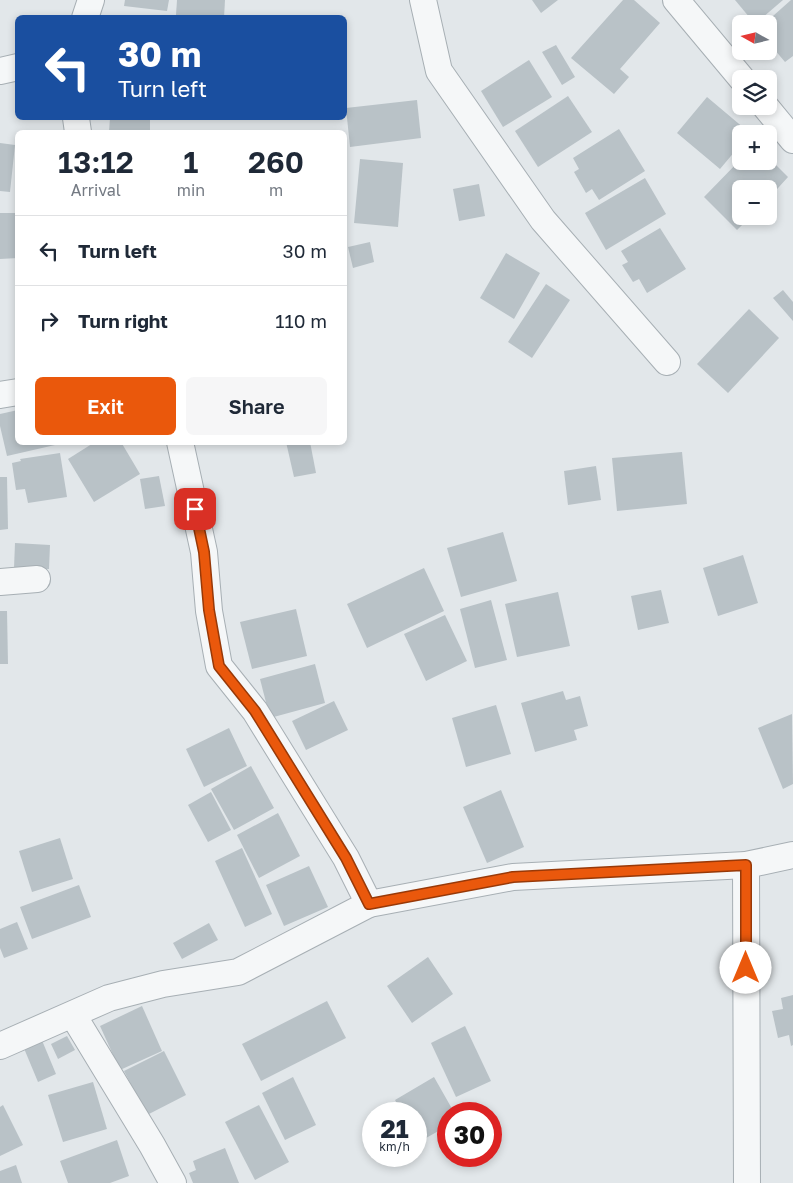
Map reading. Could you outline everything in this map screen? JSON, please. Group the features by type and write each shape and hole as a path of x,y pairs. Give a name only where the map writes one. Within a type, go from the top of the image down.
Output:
{"street":[{"path":"86,15 91,0"},
{"path":"423,0 439,71 543,220 667,362"},
{"path":"676,0 734,70"},
{"path":"0,71 15,68"},
{"path":"772,115 793,140"},
{"path":"0,394 15,392"},
{"path":"181,445 204,552 209,610 219,666 255,711 346,858 369,904"},
{"path":"0,582 37,579"},
{"path":"0,1046 109,998 163,984 238,972 369,904 513,877 746,865 793,855"},
{"path":"746,865 746,1183"},
{"path":"73,1015 152,1145 172,1183"}],"building":[{"path":"125,0 169,0 167,11 124,6"},
{"path":"177,0 225,0 224,15 176,15"},
{"path":"532,0 558,0 541,13"},
{"path":"623,0 634,0 660,23 620,69 629,77 614,94 571,58"},
{"path":"735,0 783,0 766,15 748,15"},
{"path":"793,0 793,56 785,62 778,54 778,15 774,15"},
{"path":"556,45 575,77 562,85 542,52"},
{"path":"529,60 552,97 503,127 481,91"},
{"path":"568,96 592,132 538,167 515,131"},
{"path":"707,97 740,125 732,125 732,155 720,169 677,133"},
{"path":"417,100 421,138 350,147 347,108"},
{"path":"110,120 150,120 150,130 109,130"},
{"path":"619,129 645,171 599,200 592,189 586,193 574,172 579,169 573,158"},
{"path":"0,143 15,145 10,192 0,191"},
{"path":"360,159 403,163 398,227 354,223"},
{"path":"777,166 788,177 777,189 777,180 732,180 732,225 704,197 732,168 732,170 777,170"},
{"path":"645,178 666,214 606,250 585,213"},
{"path":"479,184 485,216 459,221 453,189"},
{"path":"0,213 15,213 15,258 0,259"},
{"path":"732,225 742,225 737,230"},
{"path":"660,228 686,269 647,293 639,279 633,282 622,265 628,262 621,251"},
{"path":"370,242 374,262 353,268 348,247"},
{"path":"506,253 540,273 514,319 480,298"},
{"path":"546,284 570,300 532,358 508,342"},
{"path":"783,290 793,302 793,321 773,298"},
{"path":"749,309 779,338 728,393 697,364"},
{"path":"15,411 15,445 55,445 7,456 0,426 0,414"},
{"path":"90,445 123,445 140,474 94,502 68,459"},
{"path":"287,445 311,445 316,473 294,477"},
{"path":"682,452 687,504 617,511 612,458"},
{"path":"60,453 67,497 28,503 25,489 16,490 12,463 21,461 20,459"},
{"path":"596,466 601,500 568,505 564,471"},
{"path":"159,476 165,506 145,509 140,479"},
{"path":"0,477 7,477 8,529 0,530"},
{"path":"503,532 517,581 461,597 447,548"},
{"path":"15,543 50,545 49,569 14,568"},
{"path":"743,555 758,603 718,616 703,568"},
{"path":"424,568 444,611 367,648 347,604"},
{"path":"661,590 669,623 638,630 631,596"},
{"path":"558,592 570,646 517,657 505,604"},
{"path":"491,600 507,660 475,668 460,609"},
{"path":"296,609 307,656 252,669 240,622"},
{"path":"0,611 7,611 8,664 0,664"},
{"path":"445,615 467,661 426,681 404,634"},
{"path":"315,664 325,703 270,718 260,679"},
{"path":"563,691 566,700 580,696 588,726 574,730 577,740 535,752 521,703"},
{"path":"334,701 348,730 306,750 292,721"},
{"path":"496,705 511,754 466,767 452,718"},
{"path":"792,714 793,784 783,789 758,728"},
{"path":"229,728 247,766 204,787 186,749"},
{"path":"251,766 274,808 234,830 211,789"},
{"path":"501,790 524,847 487,863 463,807"},
{"path":"211,792 231,830 208,842 188,805"},
{"path":"278,813 300,856 259,878 237,835"},
{"path":"60,838 73,879 32,892 19,851"},
{"path":"242,848 272,914 245,927 215,861"},
{"path":"309,866 328,907 284,926 266,885"},
{"path":"79,885 91,917 32,939 20,907"},
{"path":"17,922 28,949 4,958 0,948 0,929"},
{"path":"209,923 218,940 182,959 173,943"},
{"path":"428,957 453,994 412,1023 387,986"},
{"path":"793,995 793,1045 791,1046 789,1035 778,1038 772,1011 783,1009 781,998"},
{"path":"327,1001 346,1038 261,1081 242,1044"},
{"path":"142,1006 162,1051 120,1070 100,1026"},
{"path":"465,1026 491,1081 456,1097 431,1043"},
{"path":"67,1036 75,1050 58,1059 51,1044"},
{"path":"41,1038 56,1074 38,1082 23,1046"},
{"path":"164,1051 186,1095 147,1115 124,1071"},
{"path":"293,1077 316,1125 285,1140 262,1093"},
{"path":"434,1077 448,1102 437,1102 437,1132 427,1137 427,1102 396,1102 395,1100"},
{"path":"93,1082 107,1129 63,1142 48,1095"},
{"path":"3,1105 23,1145 0,1156 0,1107"},
{"path":"259,1105 289,1162 255,1180 225,1122"},
{"path":"117,1140 129,1176 110,1183 68,1183 60,1161"},
{"path":"225,1148 239,1183 193,1183 189,1173 196,1170 193,1161"},
{"path":"16,1165 22,1183 0,1183 0,1171"}],"route":[{"path":"195,509 204,552 209,610 219,666 255,711 346,858 369,904 513,877 746,865 746,968"}]}
